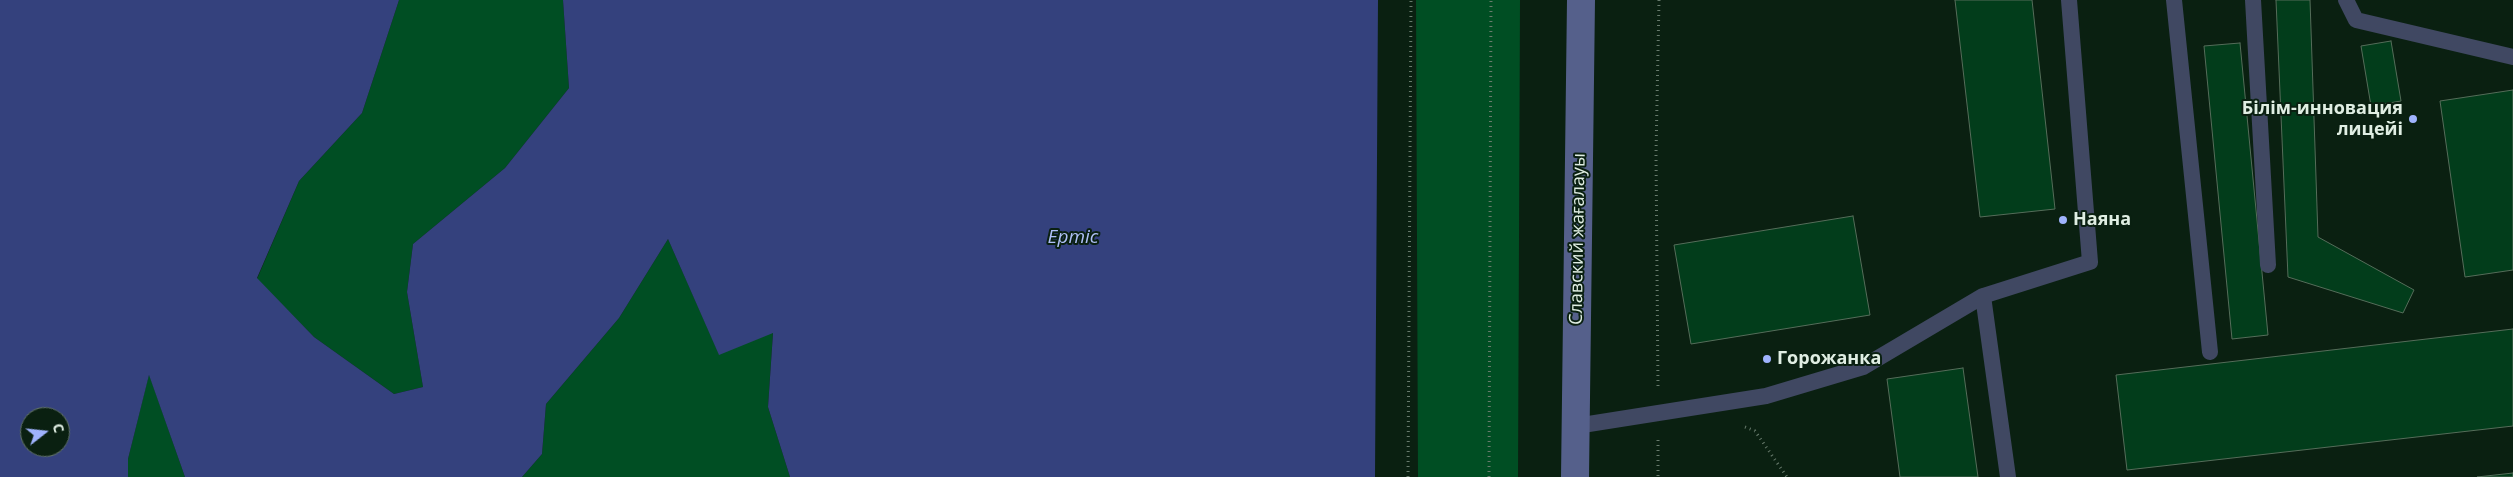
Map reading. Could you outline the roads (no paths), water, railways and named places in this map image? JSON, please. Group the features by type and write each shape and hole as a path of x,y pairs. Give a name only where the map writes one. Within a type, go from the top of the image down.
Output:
{"street":[{"name":"Славский жағалауы","path":"1575,477 1581,0"}],"lane":[{"path":"1576,426 1766,396 1863,367 1983,296 2090,262 2069,0"},
{"path":"2174,0 2210,352"},
{"path":"2253,0 2268,265"},
{"path":"2346,0 2356,20 2513,57"},
{"path":"1983,296 2008,477"}],"water":[{"name":"Ертіс","path":"0,0 399,0 362,113 299,181 257,278 314,337 394,394 423,387 407,292 413,244 505,168 569,88 563,0 1378,0 1375,477 790,477 768,407 773,333 719,355 668,239 619,318 546,404 542,454 522,477 185,477 149,375 128,459 128,477 0,477"}],"place":[{"name":"Білім-инновация лицейі","path":"2413,119"},
{"name":"Наяна","path":"2063,220"},
{"name":"Горожанка","path":"1767,359"}]}
